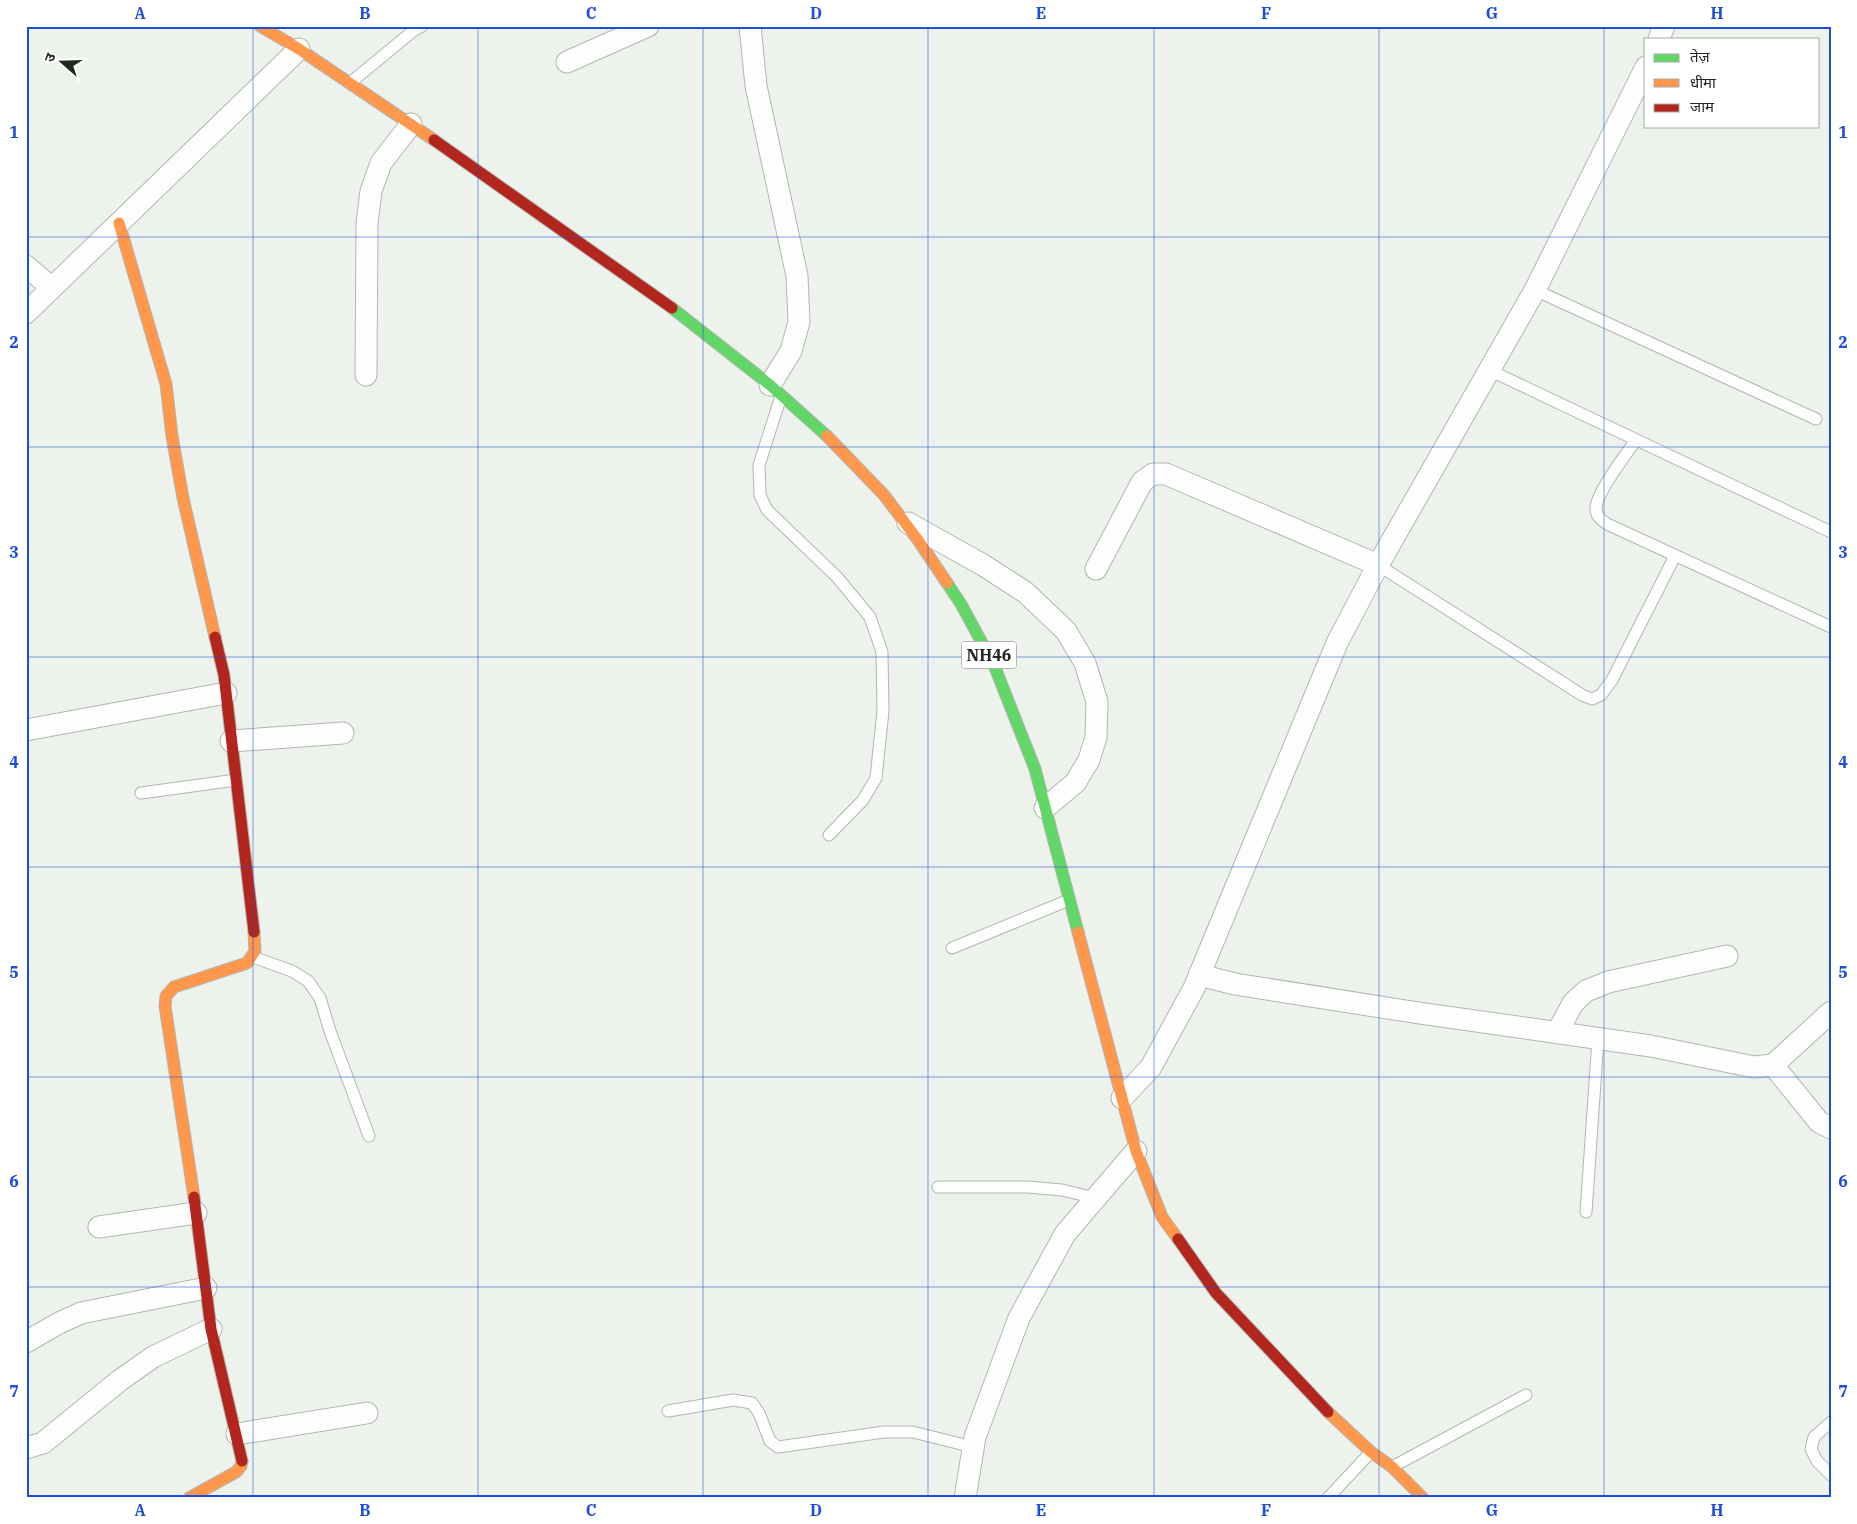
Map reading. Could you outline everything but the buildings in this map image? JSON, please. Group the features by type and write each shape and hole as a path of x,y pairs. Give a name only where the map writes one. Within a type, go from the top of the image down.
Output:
{"main road":[{"name":"NH46","path":"260,26 299,49 412,124 661,299 776,390 828,437 884,495 961,604 994,665 1035,769 1136,1151 1162,1217 1216,1293 1327,1411 1371,1452 1392,1467 1423,1498"},
{"path":"119,223 166,384 172,436 183,498 224,675 255,937 253,957 247,963 174,987 166,996 165,1006 196,1212 211,1329 242,1457 241,1466 236,1472 189,1498"}],"street":[{"path":"567,62 648,26"},
{"path":"750,26 756,86 797,276 799,322 791,351 776,390"},
{"path":"1659,38 1664,26"},
{"path":"26,313 299,49"},
{"path":"1122,1098 1151,1067 1169,1036 1199,975 1337,643 1378,565 1535,290 1644,71"},
{"path":"366,375 367,223 371,191 381,164 412,124"},
{"path":"26,266 52,288"},
{"path":"1096,569 1142,482 1153,474 1166,474 1378,565"},
{"path":"903,520 983,565 1025,592 1066,631 1085,663 1097,702 1094,744 1089,760 1075,783 1045,808"},
{"path":"26,730 226,692"},
{"path":"232,741 343,733"},
{"path":"1557,1033 1573,1002 1586,992 1608,982 1727,956"},
{"path":"1199,975 1235,984 1651,1046 1754,1067 1773,1065 1831,1012"},
{"path":"1773,1065 1819,1122 1831,1128"},
{"path":"965,1498 975,1437 1019,1318 1065,1234 1095,1198 1115,1178 1136,1151"},
{"path":"99,1227 196,1212"},
{"path":"26,1342 81,1313 206,1288"},
{"path":"26,1448 43,1443 119,1381 153,1357 211,1329"},
{"path":"237,1434 367,1413"}],"lane":[{"path":"350,83 413,31 422,26"},
{"path":"1535,290 1816,419"},
{"path":"1489,370 1831,532"},
{"path":"776,390 759,465 760,495 767,510 837,577 870,617 882,652 883,711 876,778 863,800 829,835"},
{"path":"1636,440 1599,495 1596,509 1599,518 1607,524 1675,556 1831,627"},
{"path":"1378,565 1582,695 1592,699 1601,695 1612,680 1675,556"},
{"path":"141,793 236,780"},
{"path":"952,948 1069,900"},
{"path":"253,957 292,971 308,981 320,998 330,1032 369,1136"},
{"path":"1586,1212 1598,1039"},
{"path":"938,1187 1028,1187 1062,1190 1095,1198"},
{"path":"1392,1467 1526,1395"},
{"path":"668,1411 733,1400 752,1403 759,1413 770,1441 778,1447 884,1432 913,1432 974,1447"},
{"path":"1831,1422 1814,1437 1811,1449 1817,1461 1831,1476"},
{"path":"1328,1498 1371,1452"}],"traffic: fast":[{"path":"672,308 770,385 827,436"},
{"path":"947,583 961,604 994,665 1035,769 1078,932"}],"traffic: slow":[{"path":"260,26 299,49 434,140"},
{"path":"119,223 166,384 172,436 183,498 215,637"},
{"path":"827,436 884,495 947,583"},
{"path":"194,1197 165,1006 166,996 174,987 247,963 255,951 254,932"},
{"path":"1078,932 1136,1151 1162,1217 1178,1239"},
{"path":"1328,1412 1371,1452 1392,1467 1423,1498"},
{"path":"189,1498 236,1472 241,1466 242,1461"}],"traffic: jam":[{"path":"434,140 672,308"},
{"path":"215,637 224,675 254,932"},
{"path":"194,1197 211,1329 242,1461"},
{"path":"1178,1239 1216,1293 1328,1412"}]}
